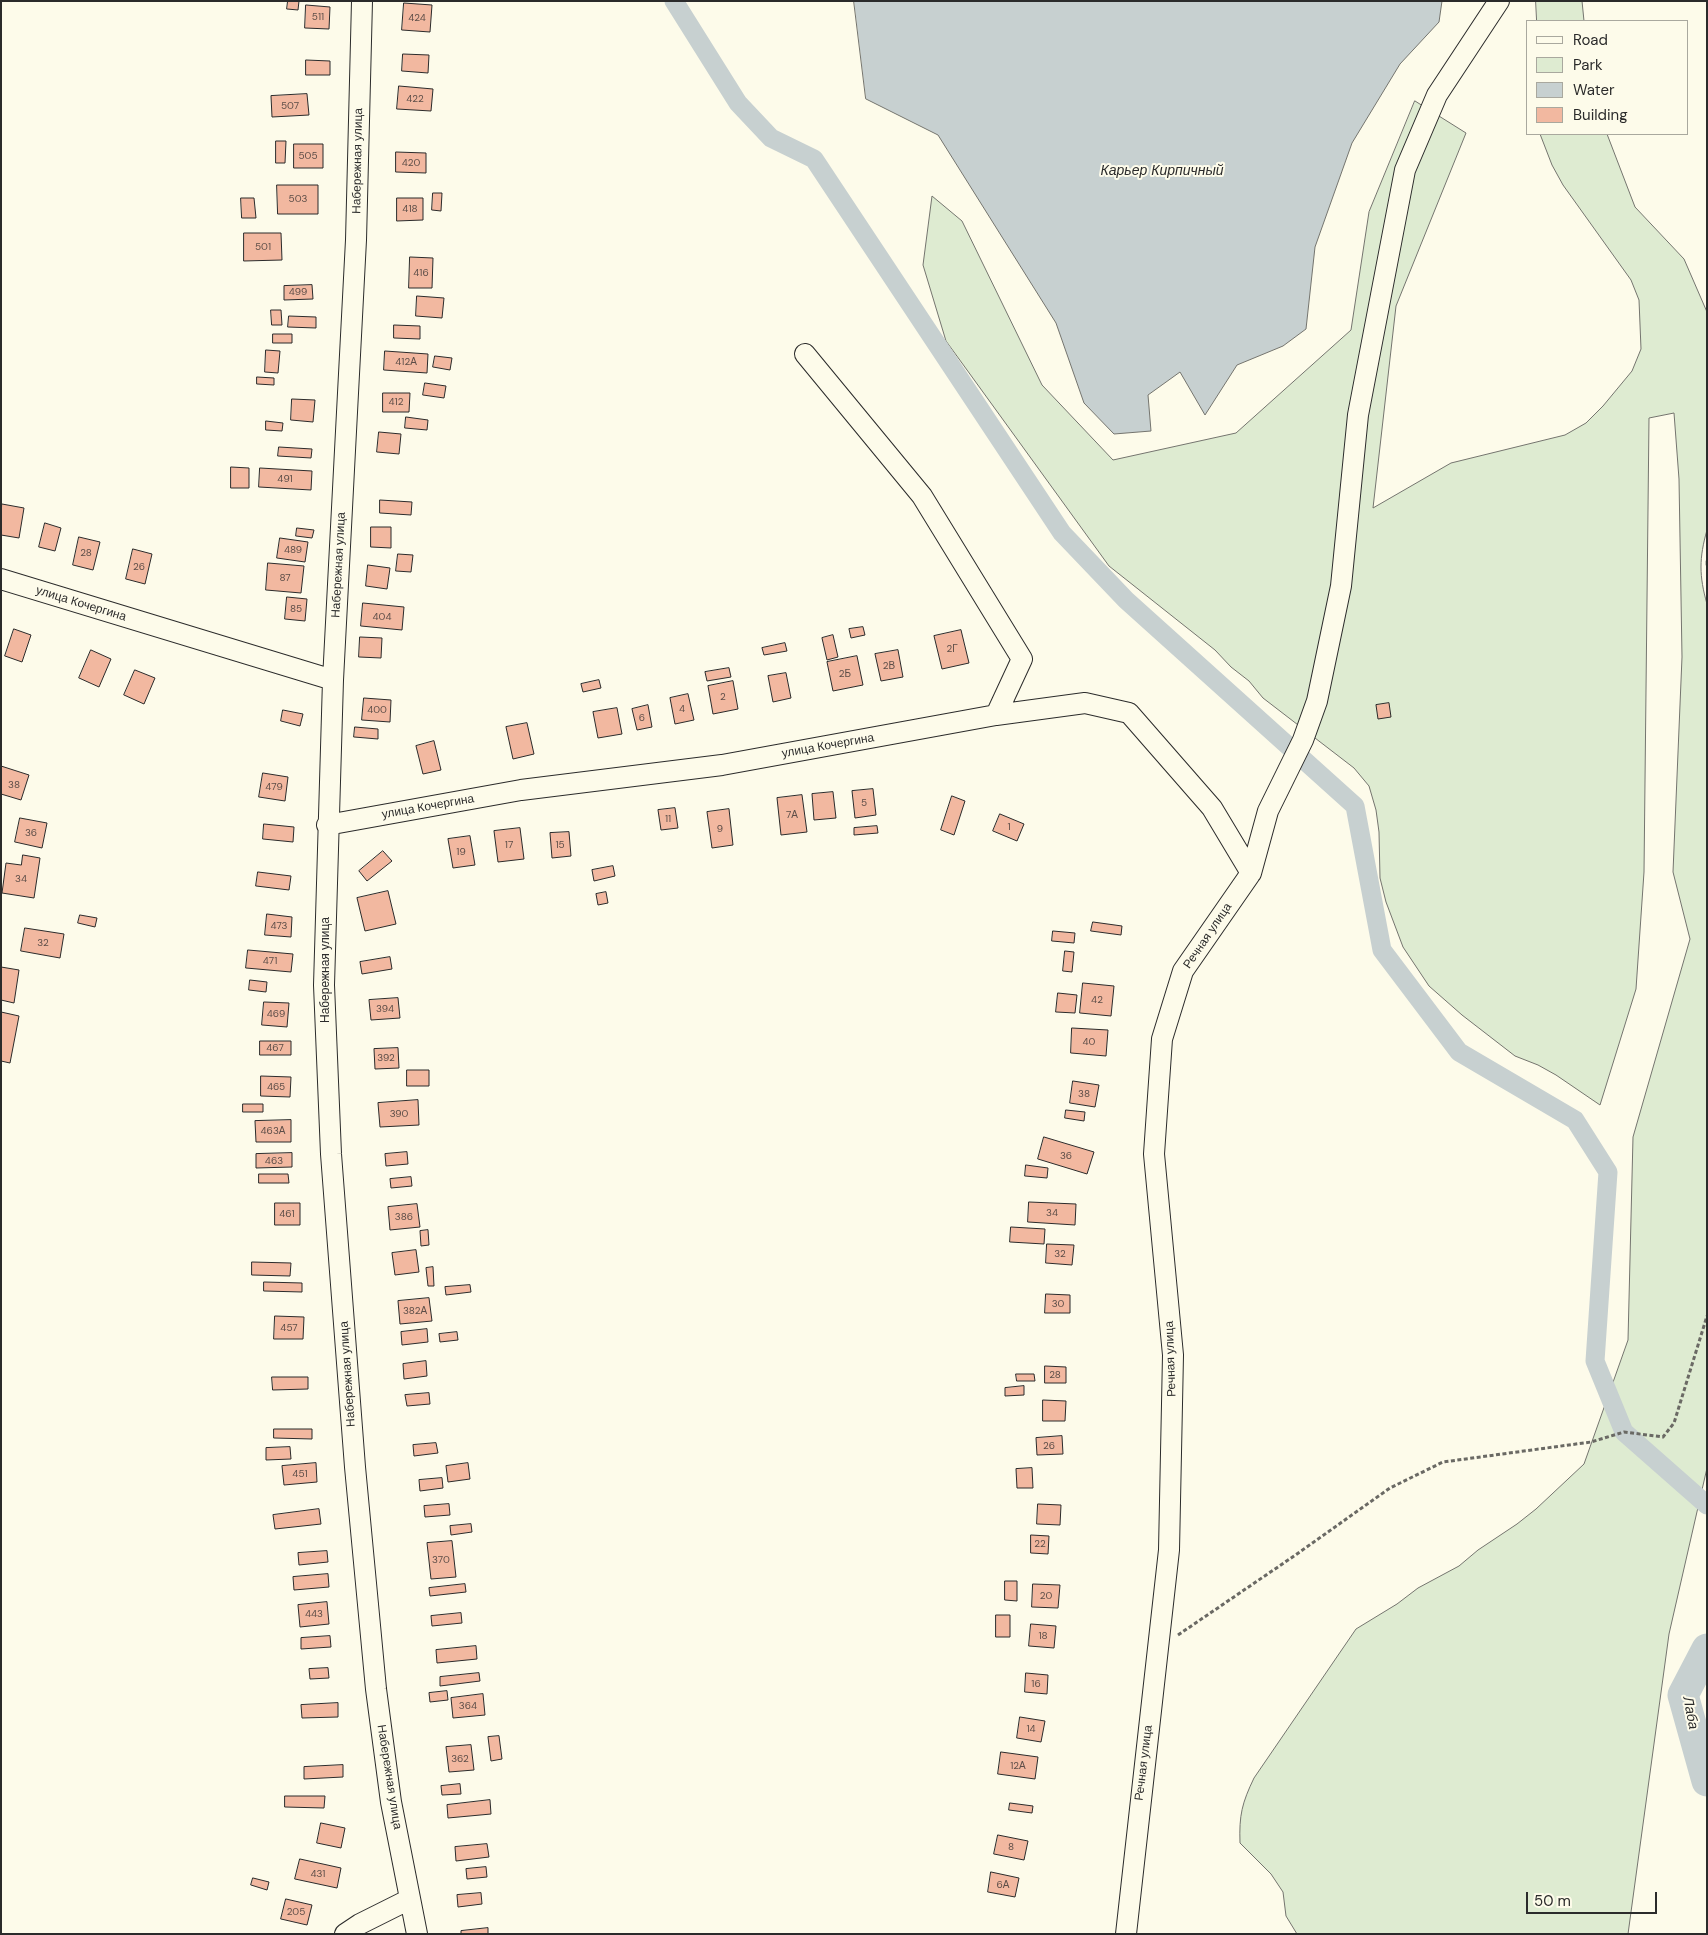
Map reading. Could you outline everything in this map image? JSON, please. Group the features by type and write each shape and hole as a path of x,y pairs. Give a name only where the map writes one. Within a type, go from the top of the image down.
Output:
{"street":[{"name":"Набережная улица","path":"362,1 356,240 333,680 327,825 324,985 332,1164 355,1467 376,1689 391,1802 417,1934"},
{"name":"Речная улица","path":"1126,1934 1169,1550 1173,1355 1154,1154 1162,1039 1183,971 1251,873 1268,810 1303,740 1317,701 1341,586 1358,415 1405,170 1437,95 1499,1"},
{"path":"805,354 922,496 1022,659 996,714"},
{"name":"улица Кочергина","path":"1,580 333,680"},
{"name":"улица Кочергина","path":"327,825 521,790 722,765 996,714 1085,703 1129,713 1212,808 1251,873"},
{"path":"345,1934 360,1924 410,1900"}],"path":[{"path":"1157,1650 1390,1488 1443,1462 1590,1442 1624,1432 1663,1438 1674,1423 1707,1316"}],"green space":[{"path":"1536,1 1582,1 1584,20 1537,20"},
{"path":"1415,101 1466,133 1396,306 1373,508 1451,463 1565,435 1586,423 1632,371 1641,349 1639,300 1631,280 1563,185 1552,165 1540,135 1607,135 1635,207 1684,259 1707,312 1707,530 1701,567 1702,585 1707,604 1707,1468 1669,1634 1628,1934 1297,1934 1286,1916 1283,1892 1271,1874 1240,1843 1240,1825 1244,1802 1254,1778 1356,1629 1397,1604 1418,1588 1459,1566 1478,1550 1536,1509 1584,1464 1628,1340 1633,1137 1690,939 1673,872 1682,657 1679,479 1674,413 1649,418 1644,872 1636,989 1600,1105 1556,1075 1538,1065 1515,1056 1462,1015 1429,986 1403,947 1386,902 1380,878 1379,832 1376,810 1369,786 1354,768 1263,698 1249,681 1231,667 1215,650 1109,566 946,341 923,265 932,196 962,221 1042,385 1113,460 1236,433 1351,330 1369,212"}],"water":[{"name":"Карьер Кирпичный","path":"854,1 1442,1 1439,22 1400,64 1352,143 1315,247 1306,329 1283,346 1237,365 1205,415 1180,372 1148,395 1151,431 1114,434 1084,403 1056,323 938,135 866,99"}],"building":[{"path":"288,1 299,1 298,10 287,9"},
{"path":"404,3 432,5 430,32 402,30"},
{"path":"306,5 330,7 329,29 305,28"},
{"path":"403,54 429,55 428,73 402,71"},
{"path":"306,60 330,61 330,75 306,75"},
{"path":"399,86 433,89 431,111 397,109"},
{"path":"307,94 309,115 272,117 271,96"},
{"path":"276,141 286,141 285,163 276,163"},
{"path":"294,144 323,144 323,168 294,168"},
{"path":"396,152 426,153 426,173 396,172"},
{"path":"277,185 318,185 318,214 278,214"},
{"path":"433,193 442,193 441,211 432,210"},
{"path":"241,198 254,198 256,218 242,218"},
{"path":"397,198 423,198 423,220 397,221"},
{"path":"244,233 281,233 282,260 244,261"},
{"path":"410,257 433,258 432,288 409,288"},
{"path":"312,285 313,299 284,300 284,286"},
{"path":"417,296 444,298 442,318 416,316"},
{"path":"271,310 281,310 282,325 272,325"},
{"path":"289,316 316,317 316,328 288,327"},
{"path":"394,325 420,326 420,339 394,338"},
{"path":"273,334 292,334 292,343 273,343"},
{"path":"266,350 280,351 278,373 265,372"},
{"path":"385,351 428,354 427,373 384,370"},
{"path":"435,356 452,358 450,370 433,367"},
{"path":"257,377 274,378 274,385 257,384"},
{"path":"425,383 446,386 444,398 423,395"},
{"path":"383,393 410,393 409,412 383,412"},
{"path":"292,399 315,400 313,422 291,420"},
{"path":"406,417 428,420 427,430 405,428"},
{"path":"266,421 283,423 282,431 266,430"},
{"path":"379,432 401,434 399,454 377,452"},
{"path":"279,447 312,449 311,458 278,456"},
{"path":"231,467 249,468 249,488 231,488"},
{"path":"260,468 312,471 311,490 259,487"},
{"path":"380,500 412,502 411,515 380,513"},
{"path":"2,504 24,508 19,538 1,535"},
{"path":"45,523 61,528 55,551 39,547"},
{"path":"371,527 391,527 391,548 371,547"},
{"path":"297,528 314,530 312,538 296,536"},
{"path":"79,537 100,542 93,570 73,565"},
{"path":"280,538 308,542 305,562 277,558"},
{"path":"133,549 152,554 145,584 126,579"},
{"path":"398,554 413,555 411,572 396,571"},
{"path":"268,563 304,566 301,593 266,590"},
{"path":"368,565 390,568 387,589 366,586"},
{"path":"287,597 307,599 305,621 285,619"},
{"path":"363,603 404,607 402,630 361,626"},
{"path":"863,627 865,635 851,638 849,629"},
{"path":"14,629 31,635 22,662 5,656"},
{"path":"961,630 969,663 942,669 934,636"},
{"path":"833,635 838,657 827,660 822,638"},
{"path":"360,637 382,638 381,658 359,657"},
{"path":"785,643 787,651 764,655 762,648"},
{"path":"91,650 111,659 99,687 79,678"},
{"path":"898,650 903,677 881,681 875,654"},
{"path":"857,656 863,685 833,691 827,662"},
{"path":"729,668 731,677 707,681 705,672"},
{"path":"135,670 155,678 144,704 124,695"},
{"path":"786,673 791,698 773,702 768,676"},
{"path":"599,680 601,688 583,692 581,684"},
{"path":"733,681 738,709 713,714 708,686"},
{"path":"688,694 694,720 675,724 670,698"},
{"path":"364,698 391,700 390,722 362,720"},
{"path":"1389,703 1391,717 1378,719 1376,705"},
{"path":"648,705 652,727 637,730 632,709"},
{"path":"617,708 622,734 598,738 593,712"},
{"path":"283,710 303,714 300,726 281,721"},
{"path":"527,723 534,754 513,759 506,727"},
{"path":"355,727 378,729 378,739 354,737"},
{"path":"434,741 441,770 423,774 416,746"},
{"path":"1,766 29,775 21,800 1,794"},
{"path":"263,773 288,777 285,801 259,797"},
{"path":"873,789 876,815 855,818 852,791"},
{"path":"833,792 836,818 814,820 812,794"},
{"path":"802,795 807,832 781,835 777,798"},
{"path":"952,796 965,801 954,835 941,830"},
{"path":"675,808 678,828 661,830 658,810"},
{"path":"729,809 733,845 712,848 707,812"},
{"path":"1000,814 1024,824 1017,841 993,831"},
{"path":"20,818 47,823 42,848 15,842"},
{"path":"264,824 294,827 293,842 263,839"},
{"path":"877,826 878,833 854,835 854,828"},
{"path":"520,828 524,859 498,862 494,831"},
{"path":"569,832 571,856 552,858 550,833"},
{"path":"470,836 475,865 453,868 448,839"},
{"path":"383,851 392,861 367,881 359,871"},
{"path":"23,855 40,858 34,898 2,893 6,863 21,865"},
{"path":"613,866 615,876 594,881 592,870"},
{"path":"258,872 291,876 289,890 256,886"},
{"path":"388,891 396,924 365,931 357,898"},
{"path":"606,892 608,903 598,905 596,894"},
{"path":"267,914 292,917 291,937 265,935"},
{"path":"80,915 97,918 95,927 78,923"},
{"path":"1093,922 1122,926 1121,935 1091,931"},
{"path":"25,928 64,934 60,958 21,951"},
{"path":"1053,931 1075,933 1074,943 1052,941"},
{"path":"248,950 293,954 291,972 246,968"},
{"path":"1065,951 1074,952 1072,972 1063,971"},
{"path":"390,957 392,969 362,974 360,962"},
{"path":"1,967 19,970 14,1003 1,1000"},
{"path":"250,980 267,982 266,992 249,990"},
{"path":"1083,983 1114,986 1111,1016 1080,1013"},
{"path":"1058,993 1077,995 1075,1013 1056,1012"},
{"path":"398,998 400,1018 371,1020 369,1000"},
{"path":"264,1002 289,1003 287,1027 262,1025"},
{"path":"1,1012 19,1016 10,1063 1,1061"},
{"path":"1072,1028 1108,1030 1106,1056 1071,1053"},
{"path":"260,1041 291,1041 291,1055 260,1055"},
{"path":"398,1048 399,1068 375,1069 374,1049"},
{"path":"407,1070 429,1070 429,1086 407,1086"},
{"path":"261,1076 291,1077 290,1097 261,1096"},
{"path":"1073,1081 1099,1085 1095,1107 1070,1103"},
{"path":"418,1100 419,1125 380,1127 378,1103"},
{"path":"243,1104 263,1104 263,1112 243,1112"},
{"path":"1066,1110 1085,1112 1084,1121 1065,1118"},
{"path":"291,1120 291,1142 256,1142 255,1121"},
{"path":"1044,1137 1094,1152 1087,1174 1038,1159"},
{"path":"407,1152 408,1164 386,1166 385,1154"},
{"path":"292,1153 292,1167 256,1168 256,1154"},
{"path":"1026,1165 1048,1168 1047,1178 1025,1176"},
{"path":"259,1174 288,1174 289,1183 259,1183"},
{"path":"411,1177 412,1186 391,1188 390,1179"},
{"path":"1029,1202 1076,1204 1075,1225 1028,1222"},
{"path":"275,1203 300,1203 300,1225 275,1225"},
{"path":"417,1204 420,1227 390,1230 388,1207"},
{"path":"1011,1227 1045,1229 1044,1244 1010,1242"},
{"path":"428,1230 429,1245 421,1246 420,1231"},
{"path":"1047,1244 1074,1245 1072,1265 1046,1263"},
{"path":"416,1250 419,1272 395,1275 392,1253"},
{"path":"252,1262 291,1263 290,1276 252,1275"},
{"path":"433,1267 434,1286 428,1286 426,1268"},
{"path":"264,1282 302,1283 302,1292 264,1291"},
{"path":"470,1285 471,1292 446,1295 445,1287"},
{"path":"1046,1294 1070,1295 1070,1313 1045,1313"},
{"path":"429,1298 432,1321 400,1324 398,1301"},
{"path":"275,1316 304,1317 303,1339 274,1339"},
{"path":"427,1329 428,1342 402,1345 401,1332"},
{"path":"457,1332 458,1340 440,1342 439,1334"},
{"path":"426,1361 427,1376 404,1379 403,1364"},
{"path":"1045,1366 1066,1367 1066,1383 1045,1383"},
{"path":"1016,1374 1034,1374 1035,1381 1017,1381"},
{"path":"272,1377 308,1377 308,1389 273,1390"},
{"path":"1024,1386 1024,1395 1005,1396 1005,1388"},
{"path":"429,1393 430,1404 407,1406 405,1395"},
{"path":"1043,1400 1066,1401 1065,1421 1043,1421"},
{"path":"274,1429 312,1429 312,1439 274,1438"},
{"path":"1062,1436 1063,1454 1037,1455 1036,1438"},
{"path":"436,1443 438,1453 414,1456 413,1445"},
{"path":"290,1447 291,1459 266,1460 266,1448"},
{"path":"316,1463 317,1482 284,1485 282,1466"},
{"path":"468,1463 470,1479 448,1482 446,1466"},
{"path":"1032,1468 1033,1488 1017,1488 1016,1469"},
{"path":"442,1478 443,1488 420,1491 419,1480"},
{"path":"449,1504 450,1515 425,1517 424,1506"},
{"path":"1038,1504 1061,1505 1060,1525 1037,1524"},
{"path":"319,1509 321,1524 275,1529 273,1515"},
{"path":"471,1524 472,1532 451,1535 450,1526"},
{"path":"1031,1535 1049,1536 1048,1554 1031,1553"},
{"path":"452,1541 456,1577 431,1579 427,1543"},
{"path":"327,1551 328,1562 299,1565 298,1553"},
{"path":"328,1574 329,1587 294,1590 293,1577"},
{"path":"1005,1581 1017,1581 1017,1601 1005,1600"},
{"path":"465,1584 466,1592 430,1596 429,1588"},
{"path":"1033,1584 1060,1585 1058,1608 1032,1607"},
{"path":"327,1602 329,1624 300,1627 298,1605"},
{"path":"461,1613 462,1623 432,1626 431,1616"},
{"path":"996,1615 1010,1615 1010,1637 996,1637"},
{"path":"1031,1624 1056,1626 1054,1648 1029,1646"},
{"path":"330,1636 331,1647 301,1649 301,1638"},
{"path":"476,1646 477,1659 437,1663 436,1650"},
{"path":"328,1668 329,1678 310,1679 309,1669"},
{"path":"479,1673 480,1681 440,1686 440,1677"},
{"path":"1026,1673 1048,1675 1047,1694 1025,1692"},
{"path":"447,1691 448,1700 430,1702 429,1693"},
{"path":"483,1694 485,1715 453,1718 451,1698"},
{"path":"338,1703 338,1717 302,1718 301,1705"},
{"path":"1020,1717 1045,1721 1041,1742 1017,1738"},
{"path":"499,1736 502,1759 491,1761 488,1737"},
{"path":"471,1745 474,1770 449,1772 446,1747"},
{"path":"1001,1752 1038,1757 1035,1779 998,1774"},
{"path":"343,1765 343,1777 304,1779 304,1767"},
{"path":"460,1784 461,1794 442,1795 441,1786"},
{"path":"285,1796 325,1796 324,1808 285,1807"},
{"path":"490,1800 491,1814 448,1818 447,1805"},
{"path":"1010,1803 1033,1806 1032,1813 1009,1810"},
{"path":"321,1823 345,1828 341,1848 317,1843"},
{"path":"998,1835 1028,1841 1024,1860 994,1854"},
{"path":"487,1844 489,1857 456,1861 455,1847"},
{"path":"300,1859 341,1868 337,1888 295,1879"},
{"path":"486,1867 487,1877 467,1879 466,1869"},
{"path":"991,1872 1019,1878 1015,1897 988,1892"},
{"path":"253,1878 269,1882 267,1890 251,1885"},
{"path":"481,1893 482,1904 458,1907 457,1895"},
{"path":"286,1899 312,1905 307,1925 281,1919"},
{"path":"488,1928 488,1934 461,1934 461,1931"}],"waterway":[{"path":"674,1 738,103 771,138 814,159 1062,533 1126,600 1355,806 1382,950 1459,1052 1575,1120 1608,1172 1595,1361 1624,1432 1707,1505"},
{"name":"Лаба","path":"1707,1649 1683,1695 1707,1781"}]}
